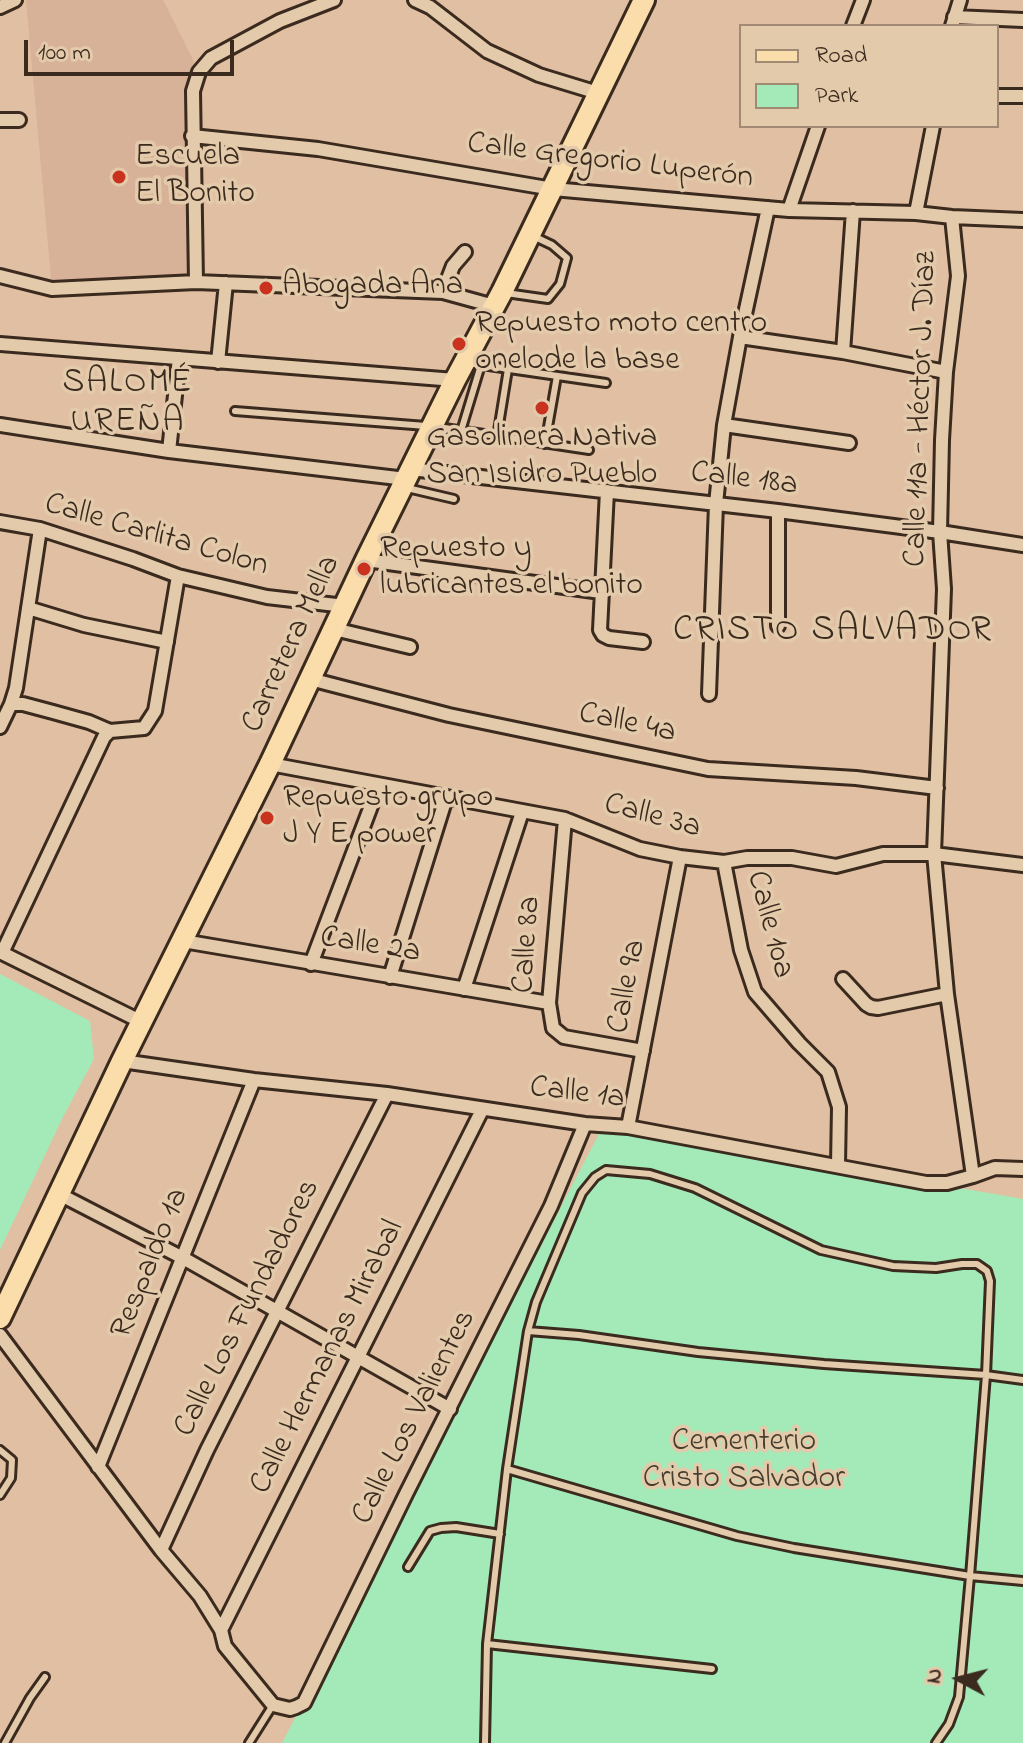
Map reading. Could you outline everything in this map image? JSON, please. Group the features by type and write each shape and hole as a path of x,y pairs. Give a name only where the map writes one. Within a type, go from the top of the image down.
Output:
{"main road":[{"name":"Carretera Mella","path":"0,1318 406,478 467,369 644,0"}],"street":[{"path":"0,7 15,0"},
{"path":"196,282 192,136 193,91 199,72 211,58 280,21 334,0"},
{"path":"415,0 430,7 487,51 539,75 598,93"},
{"path":"854,24 863,0"},
{"path":"960,0 953,21 1023,20"},
{"path":"999,96 1023,96"},
{"path":"0,120 19,120"},
{"path":"789,210 817,128"},
{"path":"916,213 933,128"},
{"name":"Calle Gregorio Luperón","path":"192,136 318,149 553,189 789,210 916,213 1023,220"},
{"path":"709,694 716,504 724,425 768,208"},
{"path":"843,352 853,211"},
{"name":"Calle 11a - Héctor J. Díaz","path":"952,217 958,276 946,372 940,532 944,589 934,854 947,994 973,1176"},
{"path":"443,292 453,266 465,252"},
{"path":"0,276 52,289 196,282 443,292 498,299"},
{"path":"218,362 226,283"},
{"path":"740,337 843,352 946,372"},
{"path":"0,344 218,362 467,369"},
{"path":"169,451 179,358"},
{"name":"Calle 18a","path":"0,425 169,451 406,478 607,491 1023,545"},
{"path":"724,425 849,443"},
{"path":"607,491 600,630 609,638 643,642"},
{"path":"778,511 778,626"},
{"name":"Calle Carlita Colon","path":"0,522 40,529 178,576 267,597 345,606"},
{"path":"0,727 16,688 40,529"},
{"path":"366,560 601,592"},
{"path":"11,704 53,712 110,731 144,728 155,711 178,576"},
{"path":"28,608 84,625 167,642"},
{"path":"334,629 410,647"},
{"name":"Calle 4a","path":"310,679 449,715 708,769 856,778 937,788"},
{"path":"110,731 98,746 1,952 142,1022"},
{"name":"Calle 3a","path":"270,764 565,819 640,849 680,857 724,862 747,858 792,858 836,866 883,854 934,854 1023,865"},
{"path":"311,964 379,785"},
{"path":"390,977 446,798"},
{"path":"464,989 522,812"},
{"name":"Calle 8a","path":"565,819 549,1003 553,1028 564,1037 643,1051"},
{"name":"Calle 9a","path":"628,1127 680,857"},
{"name":"Calle 10a","path":"724,862 741,950 755,992 828,1072 839,1107 838,1165"},
{"name":"Calle 2a","path":"183,941 549,1003"},
{"path":"843,979 871,1007 947,994"},
{"name":"Calle 1a","path":"122,1061 254,1080 387,1094 585,1124 628,1127 926,1183 947,1183 995,1168 1023,1169"},
{"name":"Respaldo 1a","path":"98,1467 254,1080"},
{"name":"Calle Los Fundadores","path":"161,1550 207,1450 387,1094"},
{"name":"Calle Hermanas Mirabal","path":"221,1630 482,1110"},
{"name":"Calle Los Valientes","path":"273,1705 290,1709 304,1703 551,1206 585,1124"},
{"path":"59,1194 183,1258 450,1409"},
{"path":"0,1335 161,1550 200,1596 221,1630 225,1646 273,1705"}],"lane":[{"path":"498,299 548,299 560,284 567,258 552,245 530,235"},
{"path":"461,431 467,369 508,369 606,383"},
{"path":"497,437 508,369"},
{"path":"545,444 557,376"},
{"path":"235,411 432,427 589,450"},
{"path":"406,478 454,499"},
{"path":"485,1743 487,1644 507,1469 528,1331 536,1302 582,1193 595,1177 606,1170 650,1174 695,1188 821,1250 893,1266 936,1268 977,1264 987,1271 990,1281 986,1375 959,1697 949,1724 936,1743"},
{"path":"528,1331 808,1363 1023,1380"},
{"path":"0,1450 12,1460 11,1478 0,1495"},
{"path":"507,1469 737,1536 970,1576 1023,1581"},
{"path":"408,1567 430,1531 456,1527 500,1534"},
{"path":"487,1644 712,1669"},
{"path":"5,1743 45,1677"},
{"path":"249,1743 273,1705"}],"shaded area":[{"name":"Escuela El Bonito","path":"26,0 163,0 199,72 196,282 52,289"}],"green space":[{"path":"0,974 90,1021 94,1059 0,1250"},
{"name":"Cementerio Cristo Salvador","path":"603,1126 1023,1199 1023,1743 282,1743"}],"place":[{"name":"Escuela El Bonito","path":"119,177"},
{"name":"Abogada Ana","path":"266,288"},
{"name":"Repuesto moto centro onelode la base","path":"459,344"},
{"name":"Gasolinera Nativa San Isidro Pueblo","path":"542,408"},
{"name":"Repuesto y lubricantes el bonito","path":"364,569"},
{"name":"Repuesto grupo J Y E power","path":"267,818"}],"district":[{"name":"SALOMÉ UREÑA","path":"128,404"},
{"name":"CRISTO SALVADOR","path":"833,633"}]}
